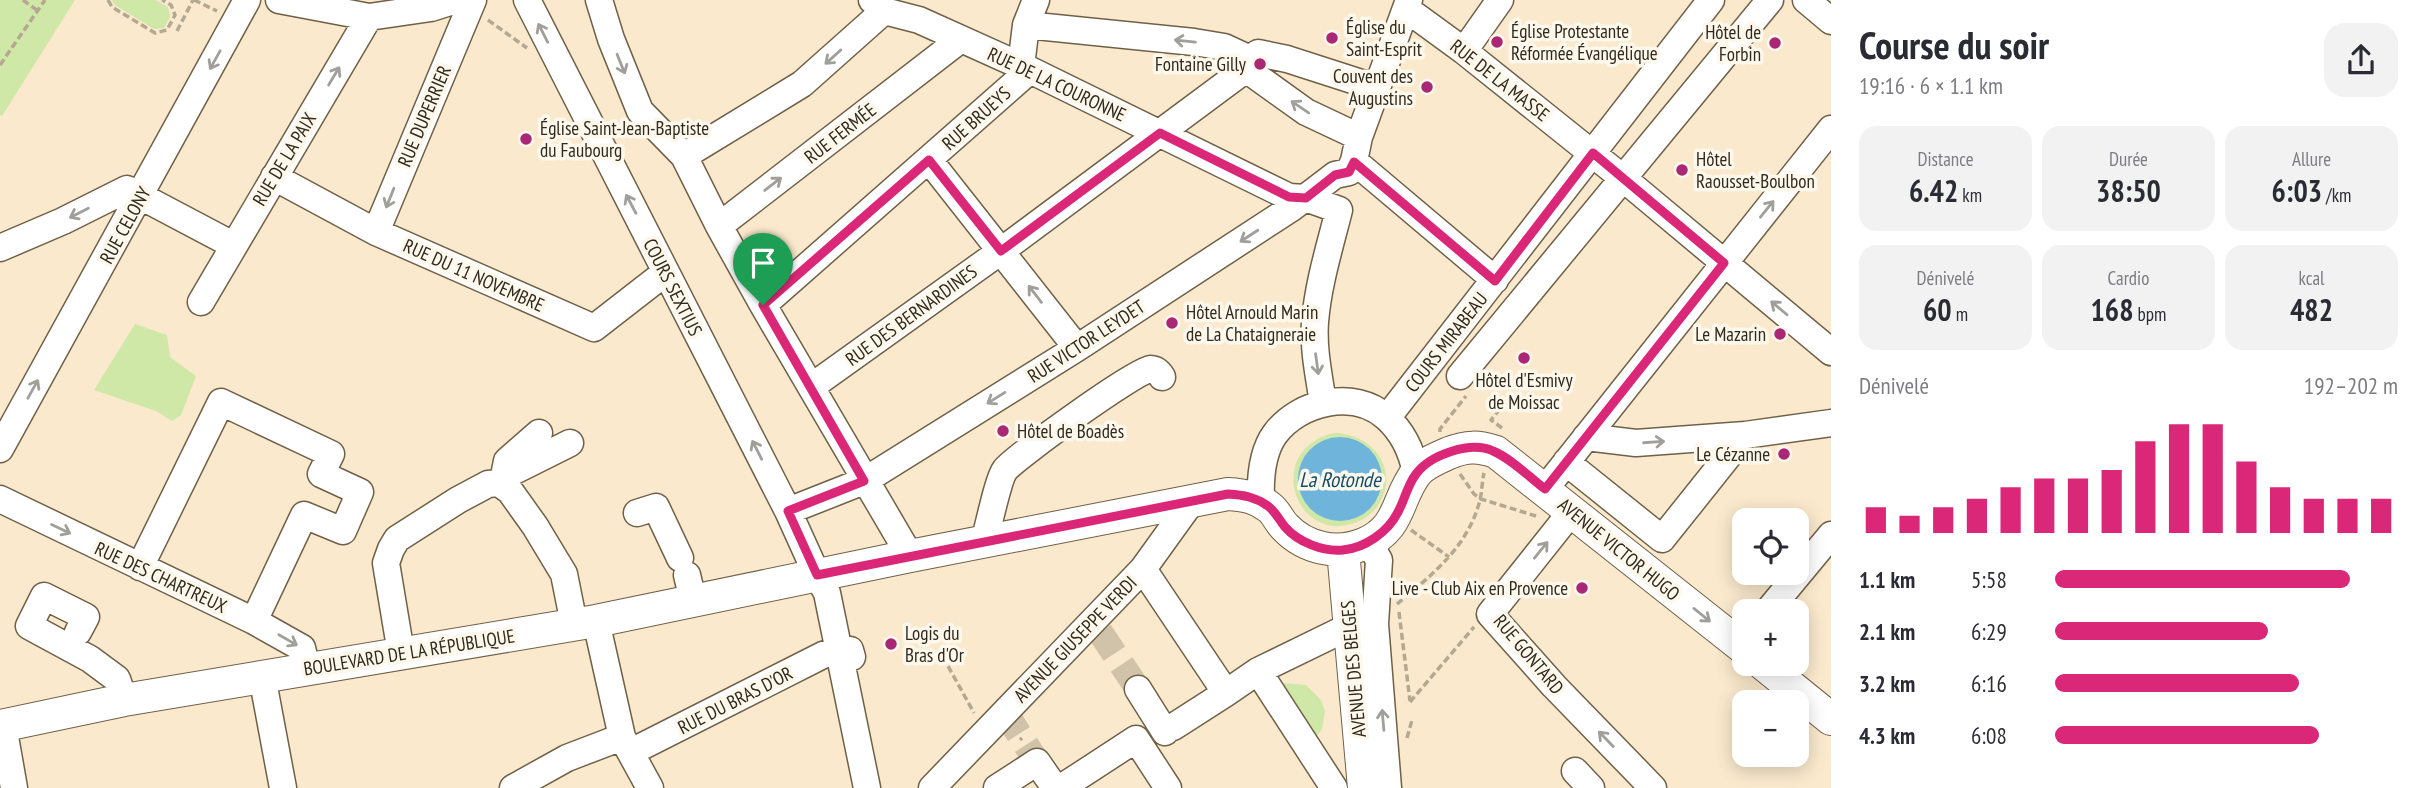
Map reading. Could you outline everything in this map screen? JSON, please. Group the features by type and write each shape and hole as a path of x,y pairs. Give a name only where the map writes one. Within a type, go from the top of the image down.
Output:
{"main road":[{"name":"AVENUE VICTOR HUGO","path":"1416,473 1424,466 1458,449 1471,446 1496,452 1545,489 1567,518 1732,637"},
{"path":"1260,493 1285,527 1298,538 1318,547 1356,546 1386,529 1395,519 1416,473"},
{"name":"BOULEVARD DE LA RÉPUBLIQUE","path":"1,726 124,700 585,622 687,578 817,575 1192,501 1260,493"},
{"name":"AVENUE DES BELGES","path":"1356,546 1364,788"},
{"name":"AVENUE VICTOR HUGO","path":"1780,676 1831,719"}],"street":[{"name":"RUE CELONY","path":"0,449 247,0"},
{"path":"279,0 369,17 431,8 456,0"},
{"name":"COURS SEXTIUS","path":"527,0 788,511 827,593 867,788"},
{"path":"599,0 611,39 640,111 684,156 763,305 910,556"},
{"path":"1026,68 1026,25 1036,0"},
{"path":"1464,51 1500,0"},
{"name":"COURS MIRABEAU","path":"1387,418 1711,0"},
{"name":"COURS MIRABEAU","path":"1466,382 1624,179 1770,0"},
{"path":"1806,0 1831,21"},
{"path":"684,156 802,84 878,6"},
{"name":"RUE DE LA COURONNE","path":"878,6 919,20 1026,68 1289,197 1306,198 1339,210 1315,323 1315,356 1323,403"},
{"path":"1356,149 1407,6"},
{"name":"RUE DE LA MASSE","path":"1407,6 1416,16 1593,153 1724,263 1827,341"},
{"name":"RUE DUPERRIER","path":"376,232 480,9"},
{"name":"RUE DE LA PAIX","path":"201,302 369,17"},
{"path":"1026,25 1194,42 1224,47 1251,60 1306,112 1356,149 1495,281"},
{"name":"RUE FERMÉE","path":"719,226 961,39"},
{"path":"1251,60 1287,59 1377,88"},
{"name":"RUE DES BERNARDINES","path":"811,387 1160,133 1251,60"},
{"name":"RUE BRUEYS","path":"763,305 929,160 1026,68"},
{"path":"1545,489 1831,129"},
{"name":"RUE VICTOR LEYDET","path":"788,511 861,475 1077,348 1306,198 1335,175 1349,172 1356,149"},
{"path":"929,160 1077,348"},
{"name":"RUE DU 11 NOVEMBRE","path":"274,177 376,232 594,328 666,272"},
{"path":"0,248 127,190 233,245"},
{"path":"984,542 1005,470 1109,391 1139,372 1149,368 1156,370 1162,377"},
{"path":"1260,493 1266,453 1275,434 1299,412 1323,403 1346,401 1362,404 1387,418 1410,451 1416,473"},
{"path":"140,567 191,468 221,402 331,454 321,474 360,492 343,531 304,515 254,621"},
{"path":"1586,437 1636,443 1745,435 1831,423"},
{"path":"502,480 507,461 539,433"},
{"path":"1566,462 1662,539 1745,435"},
{"path":"401,653 386,563 397,539 458,500 488,484 502,480 570,443"},
{"path":"502,480 564,574 585,622 626,745 650,788"},
{"name":"RUE DES CHARTREUX","path":"0,499 254,621 302,649 307,668"},
{"path":"1143,569 1192,501"},
{"path":"637,513 656,507 687,578"},
{"name":"RUE GONTARD","path":"1567,518 1490,614 1554,686 1653,788"},
{"path":"1778,599 1831,535"},
{"path":"1356,546 1378,560 1375,624 1388,788"},
{"name":"AVENUE GIUSEPPE VERDI","path":"946,782 1096,626 1143,569 1226,693"},
{"path":"78,632 86,617 44,596 29,626 90,659 117,679 124,700"},
{"path":"997,788 1037,762 1063,787 1136,739 1158,737 1258,671 1338,632"},
{"path":"840,649 850,650 874,744"},
{"name":"RUE DU BRAS D'OR","path":"513,788 567,758 626,745 840,649"},
{"path":"1258,671 1334,788"},
{"path":"262,676 283,788"},
{"path":"1138,689 1158,737 1168,788"},
{"path":"1,726 13,788"}],"path":[{"path":"23,0 38,11"},
{"path":"0,65 45,0"},
{"path":"108,0 112,6 155,33 167,30 176,15"},
{"path":"162,0 171,5 176,15 183,19"},
{"path":"177,31 194,0 216,10"},
{"path":"480,9 528,49"},
{"path":"1442,438 1440,429 1466,382"},
{"path":"1500,409 1491,420 1503,430"},
{"path":"1455,467 1480,499 1567,518"},
{"path":"1468,634 1410,702 1398,603 1427,580 1467,534 1480,499 1482,483"},
{"path":"1395,519 1449,557"},
{"path":"943,657 978,721"}],"green space":[{"path":"0,0 75,0 2,116 0,115"},
{"path":"112,0 155,0 168,7 170,17 164,28 154,29 115,5"},
{"path":"135,324 167,335 170,357 196,376 181,415 172,421 156,411 94,390"},
{"path":"1335,433 1348,435 1371,446 1379,455 1386,478 1385,491 1379,504 1368,516 1354,523 1333,526 1315,520 1302,508 1295,491 1294,474 1299,456 1313,442","holes":["1338,437 1365,445 1376,465 1381,483 1378,498 1322,517 1308,506 1301,464 1311,448"]},
{"path":"1283,683 1306,685 1321,700 1325,711 1322,729 1311,744 1275,687"}],"water":[{"name":"La Rotonde","path":"1340,437 1356,440 1370,449 1379,463 1382,479 1379,495 1370,509 1356,518 1340,521 1324,518 1310,509 1301,495 1298,479 1301,463 1310,449 1324,440"}],"tunnel":[{"path":"1100,632 1138,689"},
{"path":"1005,712 1037,762"}],"place":[{"name":"Église du Saint-Esprit","path":"1332,38"},
{"name":"Église Protestante Réformée Évangélique","path":"1497,42"},
{"name":"Hôtel de Forbin","path":"1775,43"},
{"name":"Fontaine Gilly","path":"1260,64"},
{"name":"Couvent des Augustins","path":"1427,87"},
{"name":"Église Saint-Jean-Baptiste du Faubourg","path":"526,139"},
{"name":"Hôtel Raousset-Boulbon","path":"1682,170"},
{"name":"Hôtel Arnould Marin de La Chataigneraie","path":"1172,323"},
{"name":"Le Mazarin","path":"1780,334"},
{"name":"Hôtel d'Esmivy de Moissac","path":"1524,358"},
{"name":"Hôtel de Boadès","path":"1003,431"},
{"name":"Le Cézanne","path":"1784,454"},
{"name":"Live - Club Aix en Provence","path":"1582,588"},
{"name":"Logis du Bras d'Or","path":"891,644"}],"route":[{"path":"1160,133 1289,197 1306,198 1335,175 1349,172 1354,162 1495,281 1593,153 1724,263 1545,489 1496,452 1471,446 1458,449 1424,466 1416,473 1395,519 1386,529 1362,545 1343,550 1314,546 1285,527 1271,508 1245,495 1228,494 817,575 788,511 864,481 763,305 929,160 1001,251 1160,133"}]}
